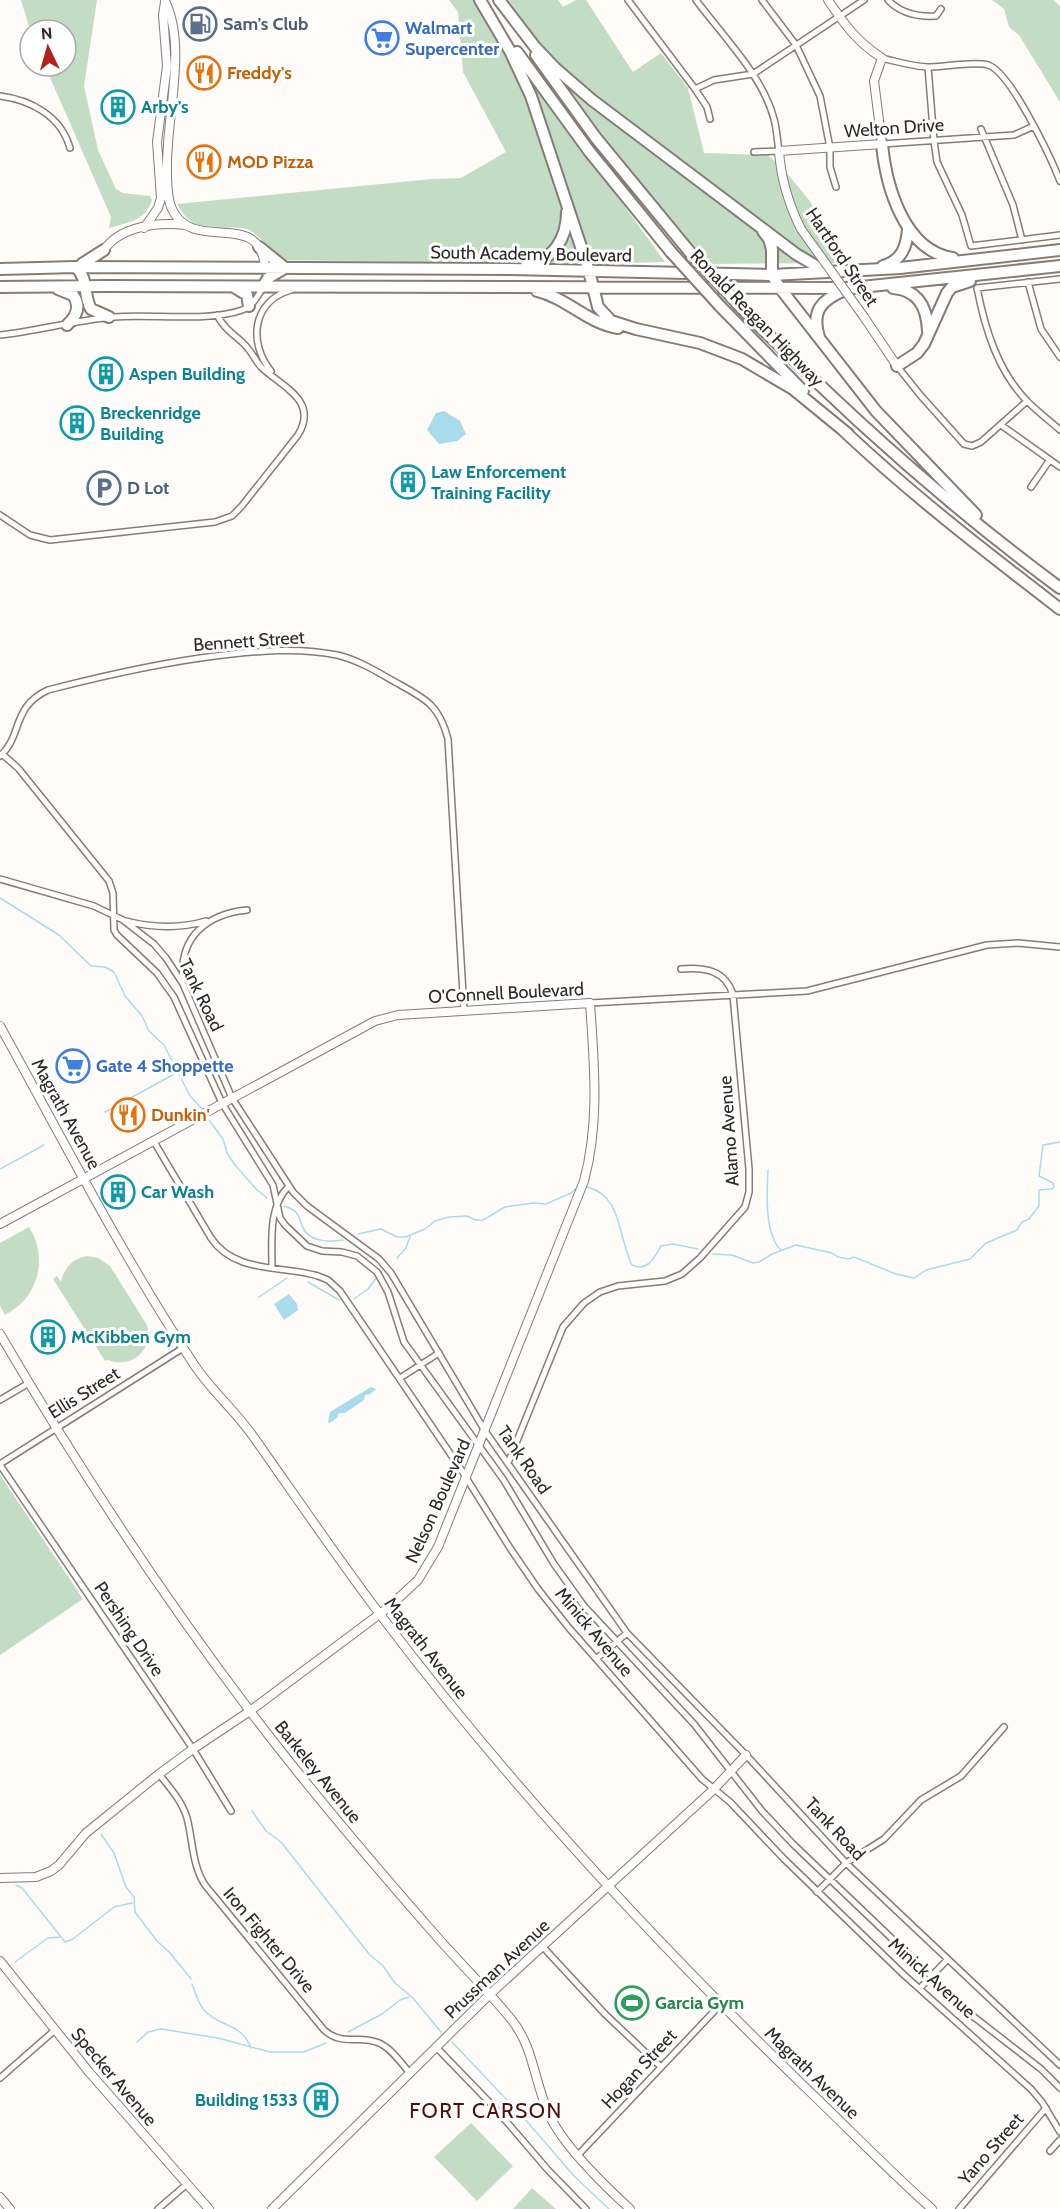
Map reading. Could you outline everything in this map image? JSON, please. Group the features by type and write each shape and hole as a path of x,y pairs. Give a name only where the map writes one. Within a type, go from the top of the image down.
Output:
{"highway":[{"path":"481,0 510,51 531,96 589,271 598,307 606,317 620,325 700,343 742,359 793,389 848,434"},
{"name":"Ronald Reagan Highway","path":"481,0 583,143 671,252 719,305 848,434 952,524 1060,609"},
{"path":"498,0 555,68 592,100 808,262 841,271"},
{"name":"Ronald Reagan Highway","path":"498,0 596,138 689,251 738,304 792,360 879,441 974,521 1060,588"},
{"path":"882,144 888,180 908,228 928,251 940,257 974,259"},
{"path":"510,269 537,263 554,251 562,240 566,227 567,203"},
{"path":"760,227 769,239 772,249 772,274 780,288 876,411 999,540"},
{"path":"859,271 887,265 898,259 907,243 908,228"},
{"path":"259,247 285,268 268,278 263,287"},
{"path":"104,250 89,262 76,267 83,275 89,305 96,313 109,318"},
{"name":"South Academy Boulevard","path":"0,269 99,267 510,269 772,274 859,271 1060,250"},
{"name":"South Academy Boulevard","path":"0,288 238,286 852,288 1060,266"},
{"path":"89,305 94,293 109,286 103,280 99,267"},
{"path":"249,306 247,295 238,286 259,280 264,276 265,268"},
{"path":"897,366 917,353 928,336 942,302 952,288 960,283 999,273"},
{"path":"751,287 763,283 772,274"},
{"path":"49,286 68,292 76,300 76,314 67,325"},
{"path":"875,286 906,290 917,298 926,310 928,336"},
{"path":"525,288 556,298 601,324 636,329"},
{"path":"820,340 816,327 819,308 832,296 852,288"}],"street":[{"path":"144,228 158,208 161,198 157,153 167,66 163,15 165,0"},
{"path":"165,0 171,14 175,66 166,161 171,206 185,225"},
{"path":"628,0 695,89 707,107 710,119"},
{"name":"Hartford Street","path":"696,0 753,74 768,102 775,119 781,177 789,206 801,229 897,366 921,396 964,444 972,446 981,442 1027,401"},
{"path":"762,0 796,45 820,96 824,107 830,148 830,167 836,188"},
{"path":"828,0 852,35 882,58 928,67 986,64 1000,72 1034,126 1060,181"},
{"path":"695,89 714,80 753,74 864,0"},
{"path":"888,0 893,6 922,17 936,16 941,9"},
{"path":"882,58 874,76 874,92 882,144"},
{"path":"928,67 937,162 962,215 970,246 1060,235"},
{"path":"164,95 167,106 164,126 168,133"},
{"path":"0,96 20,99 50,116 64,131 70,148"},
{"name":"Welton Drive","path":"754,152 1014,135 1034,126"},
{"path":"981,129 1013,205 1022,240"},
{"path":"158,131 162,139 166,161"},
{"path":"99,267 104,250 117,237 157,224 185,225 202,231 239,234 253,239 263,254 265,268"},
{"path":"1060,279 977,288 984,322 1007,374 1027,401 1060,430"},
{"path":"1028,282 1041,329 1060,357"},
{"path":"0,335 109,318 217,315 234,312 254,302 263,287"},
{"path":"275,377 263,360 257,344 258,320 270,302 286,291 302,287"},
{"path":"0,515 30,535 50,540 226,519 241,507 301,429 303,411 300,400 258,363 245,345 227,331 217,315"},
{"path":"1000,425 1060,467"},
{"path":"1031,487 1049,461"},
{"name":"Bennett Street","path":"1,755 9,746 22,711 44,692 135,668 197,658 271,651 328,653 358,662 422,697 432,704 440,716 448,739 464,1011"},
{"path":"1,755 18,768 109,881 113,893 113,924 117,935 157,973 174,997 222,1103 273,1185 280,1218 307,1246 322,1251 342,1252 357,1256 377,1272 388,1292 404,1342 503,1479 568,1585 584,1606 694,1724 770,1819 974,2017 1041,2069 1060,2088"},
{"name":"Tank Road","path":"0,879 72,899 113,915 154,944 183,984 232,1098 289,1186 302,1202 386,1266 485,1431 627,1633 746,1755 846,1863 1060,2065"},
{"path":"123,920 167,927 191,925 230,912 247,910"},
{"path":"183,984 183,962 188,944 210,920"},
{"name":"O'Connell Boulevard","path":"0,1224 375,1021 398,1015 816,989 990,945 1018,943 1060,947"},
{"path":"681,969 703,968 714,972 726,981 733,995"},
{"name":"Alamo Avenue","path":"508,1463 563,1327 576,1311 591,1298 607,1289 664,1281 682,1274 700,1258 745,1207 749,1192 749,1169 733,995"},
{"name":"Nelson Boulevard","path":"0,1878 36,1877 51,1871 86,1833 159,1774 250,1711 380,1614 411,1588 427,1568 438,1547 485,1431 587,1171 595,1101 590,1003"},
{"name":"Magrath Avenue","path":"0,1026 135,1269 183,1348 214,1392 246,1426 380,1614 525,1794 608,1885 721,2004 932,2209"},
{"name":"Minick Avenue","path":"153,1140 216,1245 235,1260 324,1278 345,1296 538,1589 596,1659 713,1790 730,1802 817,1892 1031,2089 1046,2108 1060,2132"},
{"path":"272,1268 272,1235 278,1202 289,1186"},
{"name":"Barkeley Avenue","path":"0,1334 28,1383 155,1578 250,1711 345,1830 517,2028 532,2057 542,2099 550,2118 578,2155 630,2209"},
{"name":"Ellis Street","path":"0,1465 183,1348"},
{"path":"400,1378 439,1353"},
{"path":"0,1400 28,1383"},
{"name":"Pershing Drive","path":"0,1465 193,1749 231,1811"},
{"path":"596,1659 627,1633"},
{"path":"817,1892 846,1863 884,1839 921,1800 961,1776 1004,1727"},
{"name":"Prussman Avenue","path":"272,2209 489,1995 713,1790 746,1755"},
{"name":"Iron Fighter Drive","path":"159,1774 177,1798 185,1814 196,1866 205,1885 321,2025 338,2039 379,2043 410,2073"},
{"path":"542,1946 605,2014 661,2067"},
{"name":"Specker Avenue","path":"0,1960 118,2106 209,2209"},
{"path":"920,1988 947,1960"},
{"name":"Hogan Street","path":"578,2155 721,2004"},
{"path":"0,2078 55,2030"},
{"path":"436,2047 586,2209"},
{"name":"Yano Street","path":"959,2209 1046,2108"},
{"path":"1050,2151 1060,2139"},
{"path":"158,2209 187,2184"},
{"path":"0,2197 10,2209"}],"green space":[{"path":"21,0 97,0 84,86 98,150 116,189 123,193 150,196 152,200 141,217 109,228 111,217 50,78 78,78 78,18 26,18"},
{"path":"449,0 475,0 665,262 593,264 282,260 260,238 247,229 200,226 184,215 177,204 461,178 506,152 463,72 458,12"},
{"path":"508,0 558,0 563,7 576,0 586,0 633,72 661,53 688,88 704,153 768,155 812,204 835,247 839,263 710,264 623,164 550,68 546,52"},
{"path":"992,0 1053,0 1060,6 1060,102 1019,35 1009,27 1004,9"},
{"path":"29,1227 38,1252 37,1277 25,1299 5,1315 0,1306 0,1243"},
{"path":"87,1256 98,1258 110,1266 147,1325 147,1342 144,1349 133,1359 125,1362 105,1361 53,1279 57,1276 61,1282 64,1272 70,1265 77,1259"},
{"path":"0,1475 83,1599 0,1655"},
{"path":"471,2123 513,2166 477,2201 434,2157"},
{"path":"532,2188 556,2209 513,2209"}],"water":[{"path":"444,411 460,421 466,434 457,441 439,444 427,430 436,413"},
{"path":"289,1294 297,1304 298,1310 284,1320 274,1304"},
{"path":"371,1387 376,1389 365,1395 364,1400 345,1413 339,1413 337,1418 328,1422 330,1412"}],"waterway":[{"path":"0,898 59,935 91,966 105,967 114,972 125,996 142,1016 149,1031 164,1045 190,1096 203,1110"},
{"path":"105,1112 178,1072"},
{"path":"206,1116 223,1139 227,1153 235,1165 267,1198"},
{"path":"713,1254 732,1255 753,1263 796,1245 832,1253 838,1257 848,1259 854,1257 896,1274 914,1278 926,1270 970,1259 986,1243 1017,1230 1022,1222 1029,1219 1039,1206 1039,1190 1054,1187 1053,1183 1039,1176 1043,1145 1060,1142"},
{"path":"0,1169 44,1145"},
{"path":"768,1170 769,1223 781,1250"},
{"path":"587,1187 607,1199 613,1208 632,1265 638,1267 647,1265 661,1246 673,1244 698,1249"},
{"path":"358,1234 381,1229 397,1237 406,1237 425,1229 435,1221 449,1217 467,1216 475,1220 483,1220 505,1207 533,1203 546,1204 575,1189"},
{"path":"284,1206 297,1213 308,1235 328,1241 343,1240"},
{"path":"397,1258 406,1248 410,1237"},
{"path":"354,1299 368,1289 377,1277"},
{"path":"259,1297 287,1278"},
{"path":"308,1282 339,1300"},
{"path":"252,1811 266,1831 281,1842 369,1954 383,1966 395,1983 413,1998 441,2032"},
{"path":"101,1834 114,1853 126,1887 134,1897 135,1912 191,1979"},
{"path":"16,1885 22,1888 65,1942 73,1939 114,1907 132,1903"},
{"path":"15,1962 48,1938 60,1937"},
{"path":"192,1984 204,2010 210,2016 236,2029 247,2040 251,2048"},
{"path":"348,2032 382,2014 400,2000 409,1997"},
{"path":"137,2042 148,2032 161,2029 218,2038 270,2052 304,2052 326,2043"},
{"path":"452,2042 524,2118 574,2176 609,2209"}],"place":[{"name":"Sam's Club","path":"200,24"},
{"name":"Walmart Supercenter","path":"382,38"},
{"name":"Freddy's","path":"204,73"},
{"name":"Arby's","path":"118,107"},
{"name":"MOD Pizza","path":"204,162"},
{"name":"Aspen Building","path":"106,374"},
{"name":"Breckenridge Building","path":"77,423"},
{"name":"Law Enforcement Training Facility","path":"408,482"},
{"name":"D Lot","path":"104,488"},
{"name":"Gate 4 Shoppette","path":"73,1066"},
{"name":"Dunkin'","path":"128,1115"},
{"name":"Car Wash","path":"118,1192"},
{"name":"McKibben Gym","path":"48,1337"},
{"name":"Garcia Gym","path":"632,2003"},
{"name":"Building 1533","path":"321,2100"}],"district":[{"name":"FORT CARSON","path":"486,2110"}]}
